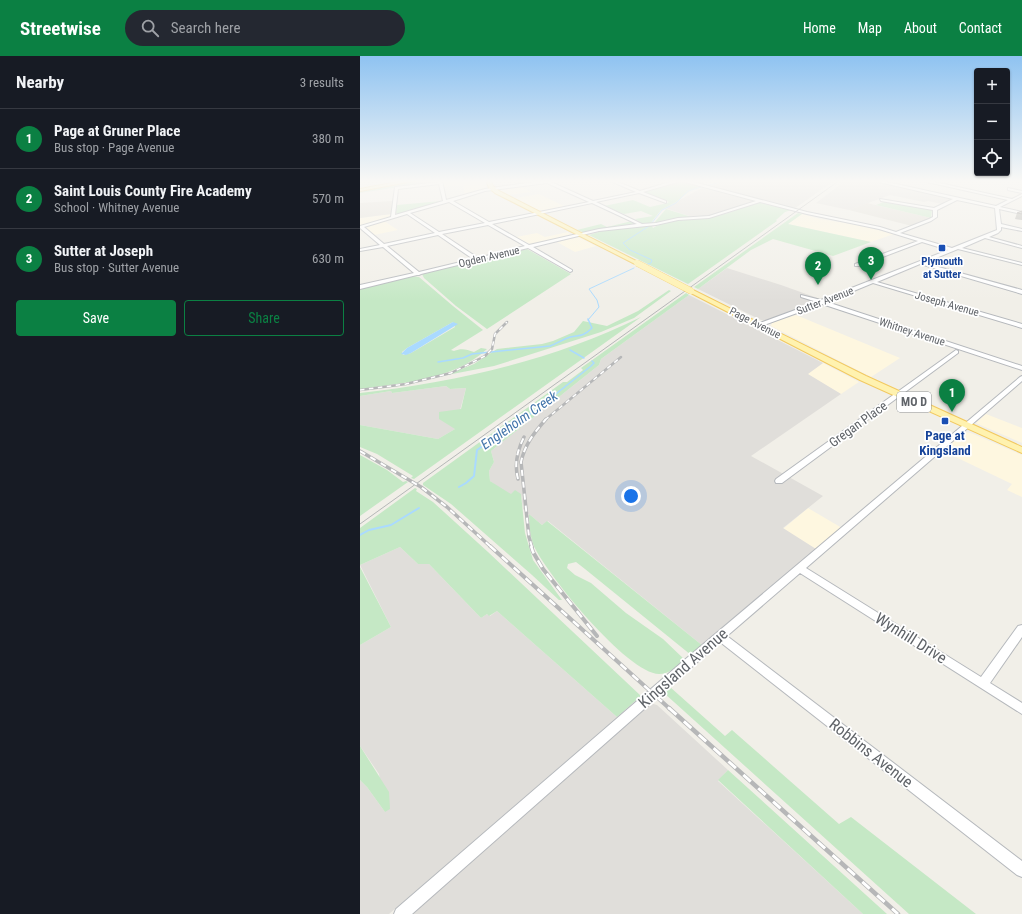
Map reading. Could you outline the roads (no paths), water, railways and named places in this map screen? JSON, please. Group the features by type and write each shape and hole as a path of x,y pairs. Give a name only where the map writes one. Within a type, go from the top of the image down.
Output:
{"main road":[{"name":"Page Avenue","path":"552,220 759,326 898,394 1022,450"}],"street":[{"path":"360,227 383,220"},
{"path":"417,220 477,259"},
{"path":"481,220 570,271"},
{"path":"360,250 506,220"},
{"path":"634,220 641,225"},
{"name":"Ogden Avenue","path":"360,287 618,227 656,224 673,220"},
{"path":"841,220 1022,264"},
{"path":"896,233 930,220"},
{"path":"998,220 998,225 1022,230"},
{"name":"Sutter Avenue","path":"759,326 985,237 998,231 998,225"},
{"path":"360,227 419,274"},
{"path":"985,237 1022,247"},
{"path":"857,265 922,241"},
{"path":"920,263 1022,292"},
{"name":"Joseph Avenue","path":"873,282 1022,326"},
{"name":"Whitney Avenue","path":"803,296 1022,368"},
{"name":"Gregan Place","path":"779,481 956,352"},
{"name":"Kingsland Avenue","path":"401,914 720,636 1022,378"},
{"name":"Wynhill Drive","path":"799,568 1022,709"},
{"path":"983,683 1022,629"},
{"name":"Robbins Avenue","path":"720,636 1022,870"}],"water":[{"path":"453,322 458,324 411,353 406,355 401,354 407,348"}],"waterway":[{"name":"Engleholm Creek","path":"651,224 654,220"},
{"name":"Engleholm Creek","path":"648,264 651,263 652,260 630,250 623,243 649,226"},
{"name":"Engleholm Creek","path":"588,320 599,307 597,300 589,289 634,268"},
{"path":"438,362 463,358 472,354 550,346 569,337 588,332 592,328 588,320"},
{"name":"Engleholm Creek","path":"570,350 584,358"},
{"name":"Engleholm Creek","path":"459,487 474,476 477,450 500,434 510,424 532,413 591,366 594,363 592,361"},
{"name":"Engleholm Creek","path":"360,535 369,530 391,525 419,508"}],"tram line":[{"path":"360,524 784,220"}],"railway":[{"path":"360,390 406,384 451,373 485,356 492,349 495,334 507,322"},
{"path":"546,420 621,357"},
{"path":"532,547 529,537 521,462 530,439 546,420"},
{"path":"518,479 516,468 517,458 524,437"},
{"path":"360,451 421,487 447,507 491,547"},
{"path":"490,546 670,709"},
{"path":"531,546 543,569 597,636"},
{"path":"669,708 898,914"}],"place":[{"name":"Plymouth at Sutter","path":"942,248"},
{"name":"Sutter at Joseph","path":"871,280"},
{"name":"Saint Louis County Fire Academy","path":"818,285"},
{"name":"Page at Gruner Place","path":"952,412"},
{"name":"Page at Kingsland","path":"945,421"}]}
